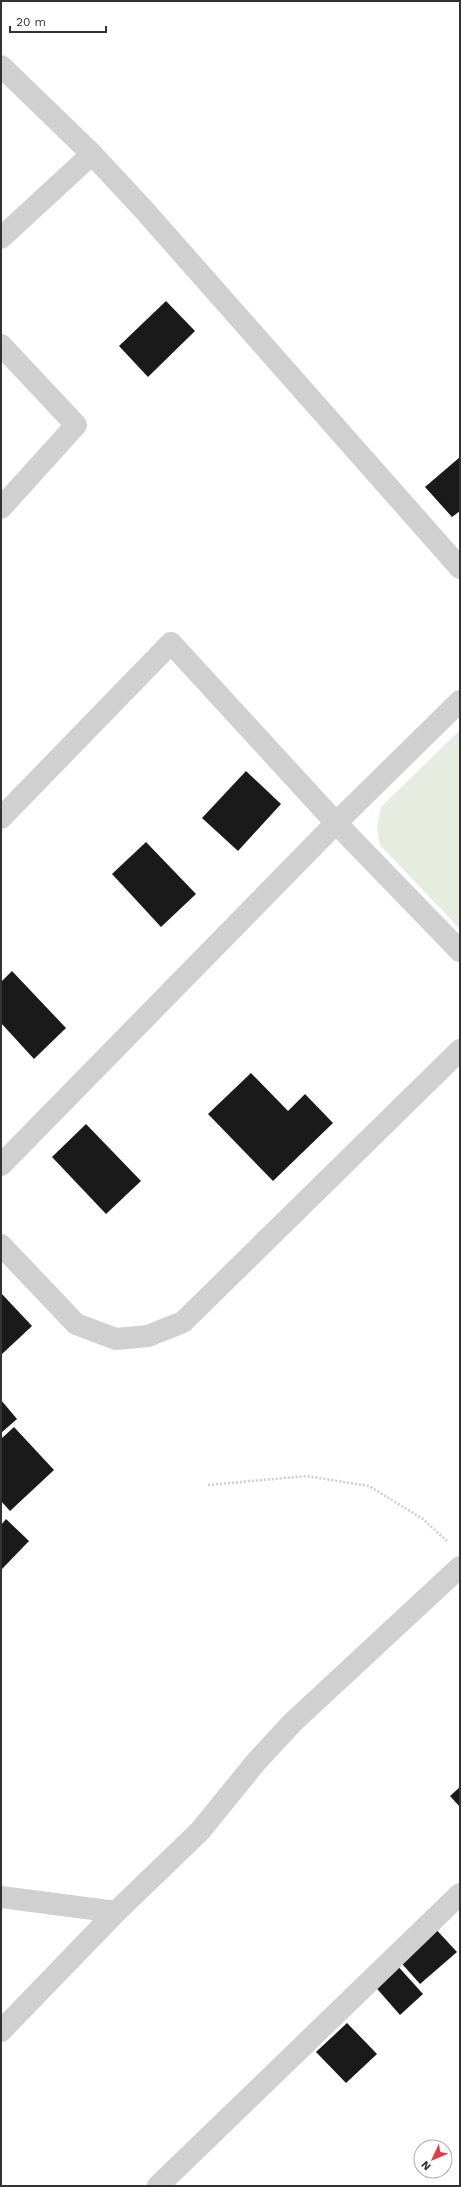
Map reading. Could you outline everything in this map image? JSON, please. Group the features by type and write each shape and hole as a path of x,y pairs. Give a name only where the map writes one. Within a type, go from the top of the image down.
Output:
{"street":[{"path":"1,66 92,154 144,210 460,568"},
{"path":"1,238 92,154"},
{"path":"1,345 76,425 1,508"},
{"path":"1,818 171,643 336,823 460,952"},
{"path":"1,1164 336,823 460,701"},
{"path":"1,1245 76,1324 116,1339 148,1336 183,1322 460,1050"},
{"path":"1,2031 116,1912 200,1831 256,1762 292,1723 460,1567"},
{"path":"158,2186 460,1894"},
{"path":"1,1897 116,1912"}],"path":[{"path":"208,1485 306,1476 369,1486 423,1519 450,1543"}],"shaded area":[{"path":"460,730 460,929 380,845 377,827 381,807"}],"building":[{"path":"166,301 195,331 148,377 119,346"},
{"path":"460,457 460,511 452,517 425,487"},
{"path":"246,771 281,804 238,851 202,818"},
{"path":"146,842 196,894 161,927 112,874"},
{"path":"12,971 66,1028 34,1059 1,1023 1,982"},
{"path":"251,1073 288,1111 305,1094 333,1123 273,1181 208,1114"},
{"path":"86,1124 141,1181 106,1214 52,1157"},
{"path":"1,1293 32,1326 1,1355"},
{"path":"1,1400 17,1419 1,1433"},
{"path":"14,1427 54,1470 10,1511 1,1501 1,1439"},
{"path":"6,1519 29,1541 1,1570 1,1525"},
{"path":"460,1787 460,1807 450,1796"},
{"path":"432,1925 457,1952 420,1984 396,1957"},
{"path":"395,1963 423,1994 400,2015 372,1983"},
{"path":"347,2023 377,2054 346,2083 316,2052"}]}
